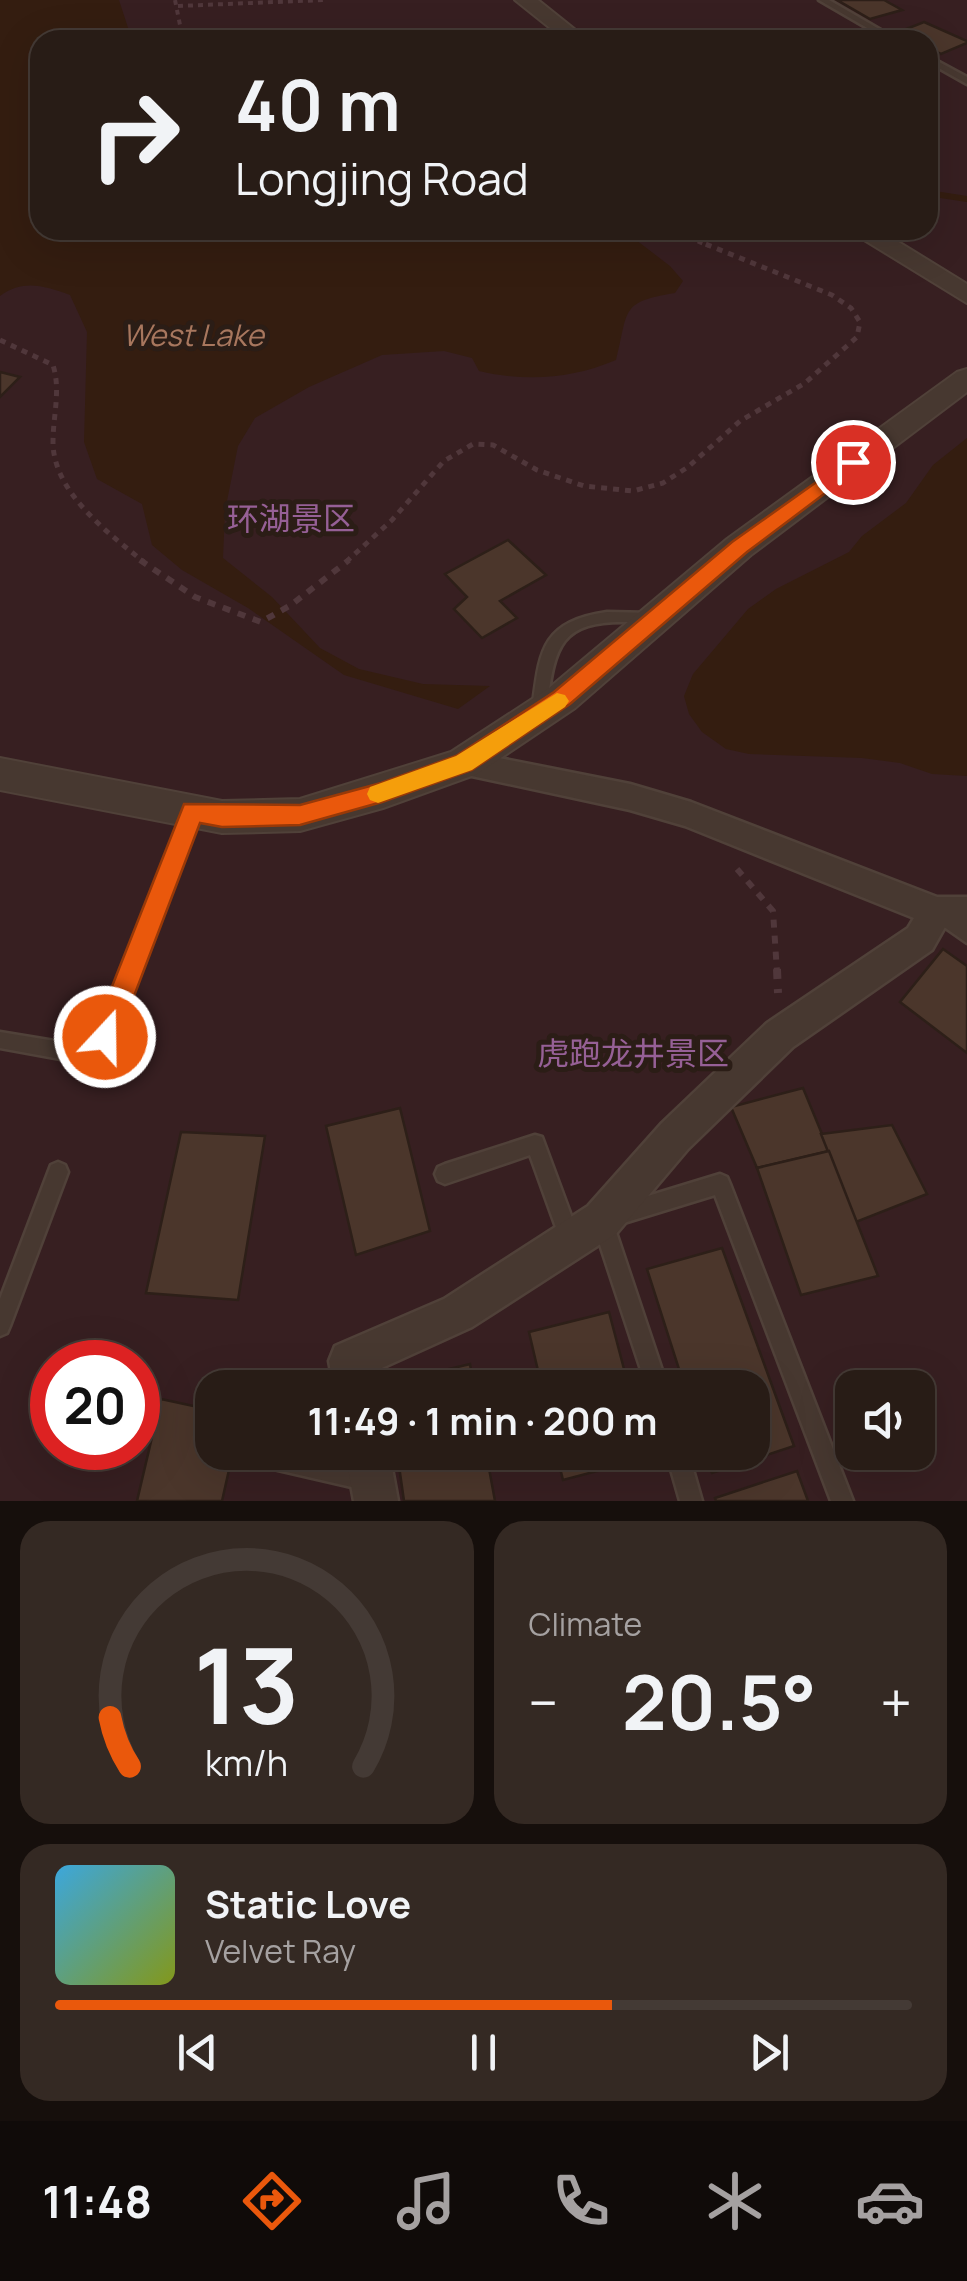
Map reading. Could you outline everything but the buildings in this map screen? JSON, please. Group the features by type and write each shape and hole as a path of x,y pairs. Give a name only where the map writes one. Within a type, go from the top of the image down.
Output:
{"street":[{"path":"525,0 565,30"},
{"path":"877,240 967,295"},
{"path":"0,774 222,817 300,815 464,763 539,714 740,547 967,378"},
{"path":"352,1370 350,1361 458,1313 586,1230 780,1035 920,939 952,912 630,796 464,763"}],"lane":[{"path":"823,0 876,30"},
{"path":"938,65 967,82"},
{"path":"539,714 548,652 570,628 604,615 656,618"},
{"path":"0,1040 88,1055 105,1037 192,812"},
{"path":"952,912 967,935"},
{"path":"445,1174 535,1144 586,1230 650,1370"},
{"path":"0,1326 58,1172"},
{"path":"586,1230 720,1184 842,1501"},
{"path":"333,1470 372,1478"},
{"path":"682,1470 691,1501"}],"path":[{"path":"181,30 177,3 324,0"},
{"path":"0,340 53,365 58,385 53,447 57,468 76,499 157,577 260,622 288,610 402,512 436,468 462,448 501,445 535,469 597,486 631,492 664,484 698,461 736,424 787,397 857,338 860,322 851,308 832,295 695,240"},
{"path":"690,816 773,910 780,1035"}],"green space":[{"name":"虎跑龙井景区","path":"0,0 967,0 967,1501 0,1501"}],"water":[{"name":"West Lake","path":"0,0 119,0 129,30 30,30 30,240 636,240 683,281 675,293 644,300 629,311 616,360 565,375 514,377 479,371 472,358 444,351 382,355 309,387 255,418 238,446 225,511 223,558 272,597 320,648 359,669 423,684 490,686 458,709 344,675 248,608 182,570 152,545 142,504 97,479 84,442 87,332 70,295 26,286 0,296"},
{"path":"967,438 967,776 932,774 900,763 862,758 749,754 726,749 702,732 689,714 684,696 693,674 748,609 776,589 849,552 862,536 906,503 933,465"}],"waterway":[{"path":"938,195 967,199"}],"slow traffic":[{"path":"378,794 464,763 557,701"}],"route":[{"path":"105,1037 192,812 222,817 300,815 464,763 562,698 740,547 853,462"}],"park label":[{"name":"环湖景区","path":"291,518"}]}
